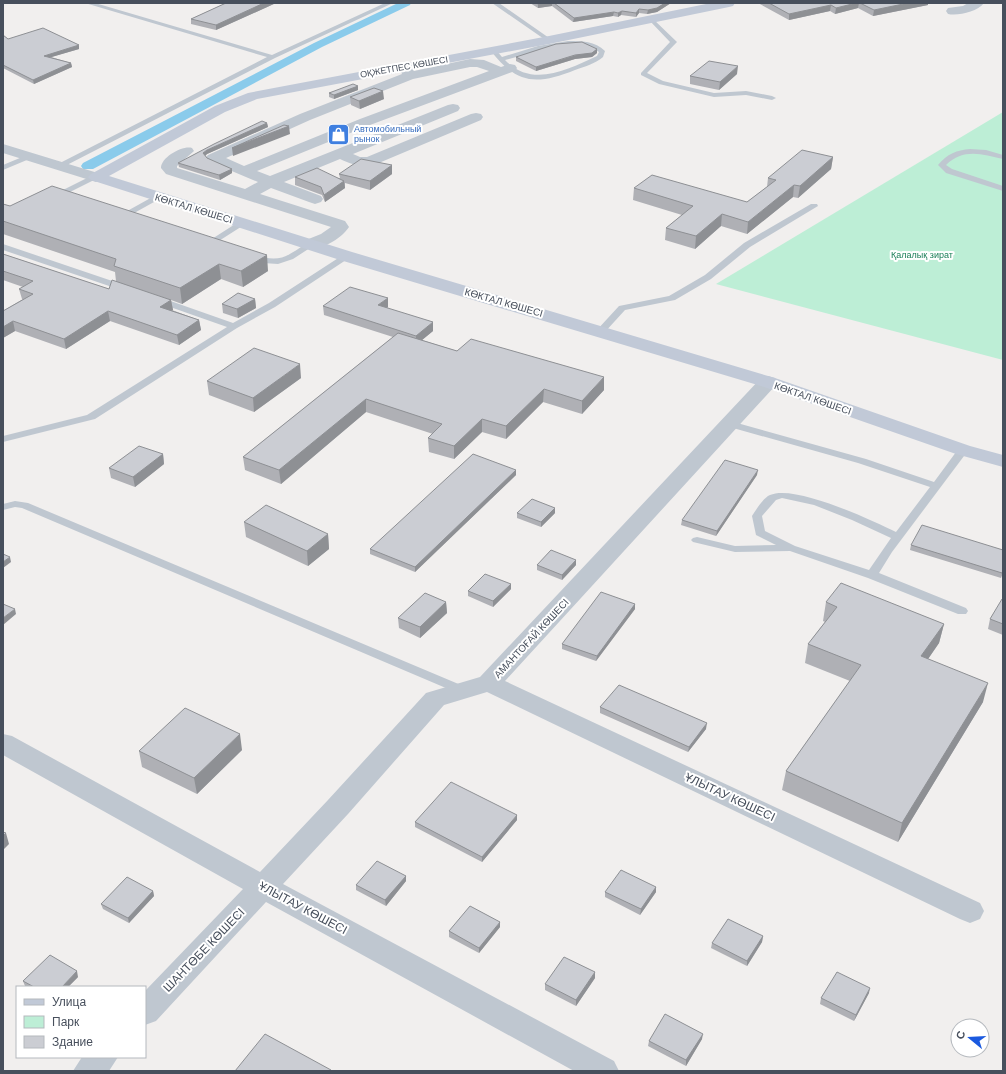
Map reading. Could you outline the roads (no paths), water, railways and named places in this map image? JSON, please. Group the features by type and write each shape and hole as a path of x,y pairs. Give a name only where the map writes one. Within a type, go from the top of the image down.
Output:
{"street":[{"name":"ОҚЖЕТПЕС КӨШЕСІ","path":"96,178 220,109 253,96 291,88 407,71 501,62 549,40 729,3"},
{"path":"952,11 966,9 978,3"},
{"path":"213,158 283,126 390,83 407,71 470,63 501,62"},
{"path":"244,171 365,122 430,98 501,62"},
{"path":"283,126 357,161 368,162 476,117 390,83"},
{"path":"247,195 270,182 453,108"},
{"path":"160,143 213,158 315,199"},
{"name":"КӨКТАЛ КӨШЕСІ","path":"3,148 312,244 346,256 768,382 963,450 1003,462"},
{"path":"188,151 169,164 171,171 339,224 341,227 327,238 312,244"},
{"name":"АМАНТОҒАЙ КӨШЕСІ","path":"264,887 435,699 464,692 489,683 768,382"},
{"name":"ҰЛЫТАУ КӨШЕСІ","path":"489,683 970,911"},
{"name":"ҰЛЫТАУ КӨШЕСІ","path":"3,743 603,1071"},
{"name":"ШАНТӨБЕ КӨШЕСІ","path":"146,1011 264,887"},
{"path":"88,1071 101,1058"}],"lane":[{"path":"88,3 273,57"},
{"path":"62,166 273,57 390,3"},
{"path":"496,3 549,40"},
{"path":"651,19 674,42 643,74 661,83 714,94 746,94 772,98"},
{"path":"576,42 590,43 597,46 602,51 600,57 543,77 533,78 501,62 563,44 576,42"},
{"path":"1003,156 982,151 964,150 946,159 942,165 949,171 1003,189"},
{"path":"3,168 30,157"},
{"path":"44,201 96,178"},
{"path":"58,194 73,199"},
{"path":"138,219 120,213 159,197"},
{"path":"601,331 622,308 672,298 708,277 747,245 814,206"},
{"path":"222,248 204,242 243,223"},
{"path":"244,256 266,263 275,263 284,260 312,244"},
{"path":"3,247 130,290"},
{"path":"3,439 90,416 234,326 272,305 346,256"},
{"path":"152,298 234,326"},
{"path":"730,424 862,461 936,486"},
{"path":"872,575 898,537 963,450"},
{"path":"898,537 856,518 817,503 781,495 772,498 756,516 760,533 791,548 872,575 962,611"},
{"path":"3,507 15,504 24,505 464,692"},
{"path":"696,540 735,549 791,548"}],"waterway":[{"path":"88,166 318,45 406,3"}],"place":[{"name":"Автомобильный рынок","path":"339,134"}],"park label":[{"name":"Қалалық зират","path":"922,255"}]}
